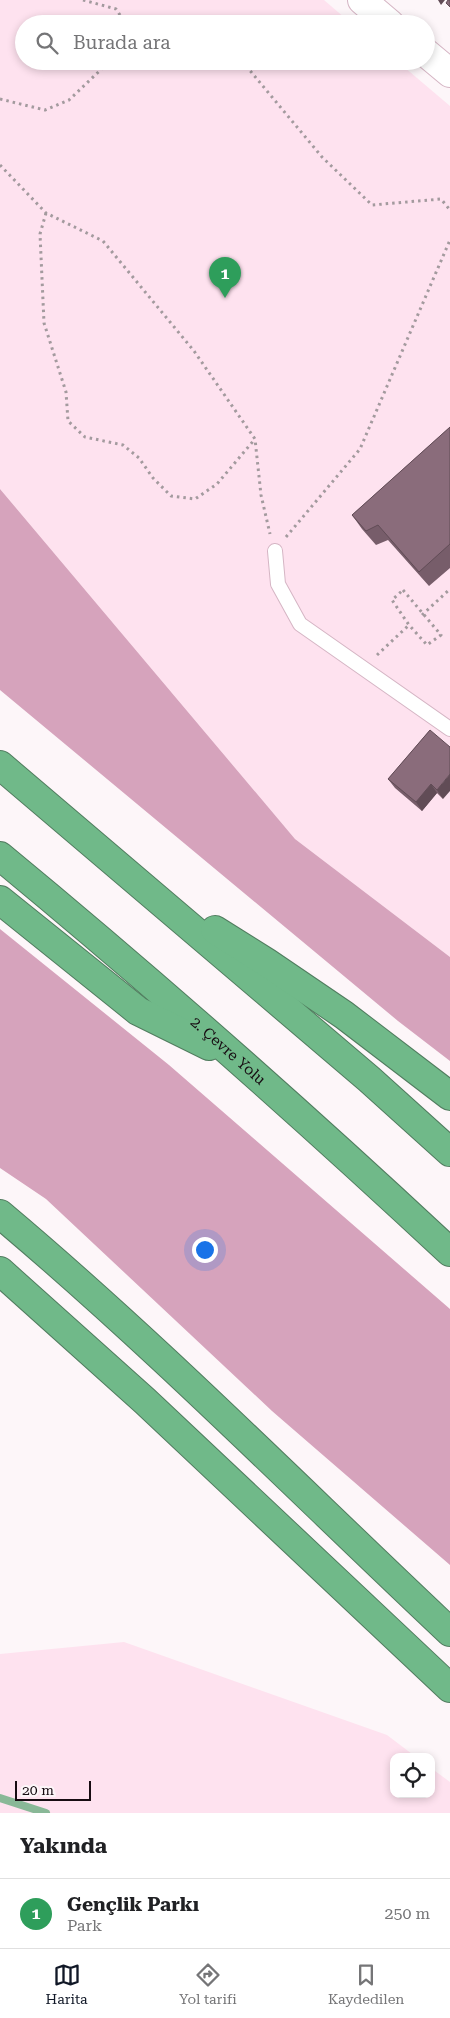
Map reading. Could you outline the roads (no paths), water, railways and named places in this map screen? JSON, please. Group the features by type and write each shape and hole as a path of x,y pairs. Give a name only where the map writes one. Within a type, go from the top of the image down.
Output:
{"highway":[{"path":"0,765 361,1073 450,1152"},
{"name":"2. Çevre Yolu","path":"0,856 86,927 245,1064 450,1252"},
{"path":"136,880 266,962 336,1010 450,1096"},
{"path":"0,900 138,1011 245,1064"},
{"path":"0,1214 148,1344 450,1632"},
{"path":"0,1271 146,1401 450,1688"}],"street":[{"path":"362,0 380,15"},
{"path":"435,60 450,73"}],"lane":[{"path":"275,551 278,584 300,624 450,729"}],"waterway":[{"path":"0,1798 46,1813"}],"place":[{"name":"Gençlik Parkı","path":"225,298"}]}
